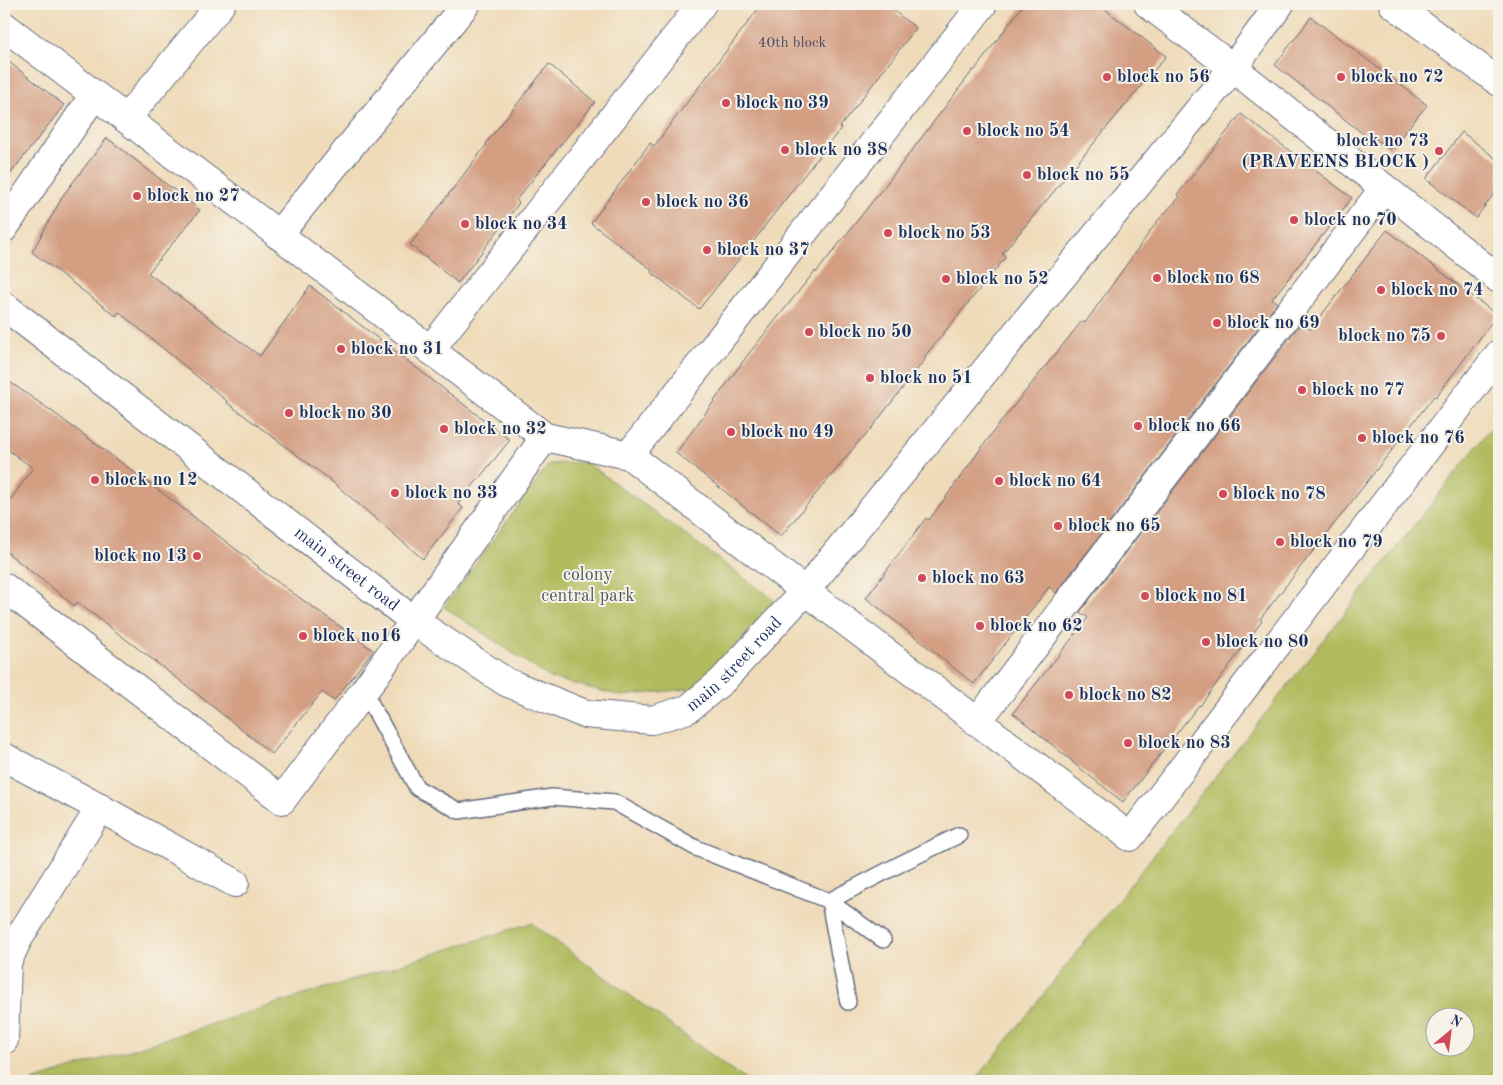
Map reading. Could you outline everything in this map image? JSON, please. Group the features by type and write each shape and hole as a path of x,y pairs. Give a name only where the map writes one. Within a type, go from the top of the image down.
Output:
{"street":[{"path":"126,119 221,4"},
{"path":"278,235 466,4"},
{"path":"430,350 702,4"},
{"path":"629,455 983,4"},
{"path":"1148,4 1233,68 1499,279"},
{"name":"main street road","path":"4,306 414,622 506,682 585,714 652,720 688,709 722,681 805,591 1233,68 1280,4"},
{"path":"1393,4 1499,82"},
{"path":"4,26 545,437 629,455 1130,837 1499,354"},
{"path":"4,228 94,95"},
{"path":"977,722 1384,188"},
{"path":"4,587 282,800 414,622 545,437"},
{"path":"4,757 235,883"},
{"path":"4,1040 7,963 16,941 100,808"}],"lane":[{"path":"364,691 417,788 460,811 552,797 614,802 696,848 829,901 883,940"},
{"path":"829,901 902,862 959,835"},
{"path":"829,901 848,1002"}],"green space":[{"path":"1499,418 1499,1081 975,1081"},
{"name":"colony central park","path":"586,462 777,602 697,688 622,696 550,678 444,607 549,464"},
{"path":"531,923 747,1081 32,1081"}],"building":[{"path":"762,4 885,4 916,28 764,228 699,309 591,223 650,143 654,146"},
{"path":"1024,4 1098,4 1166,56 1002,254 1006,257 924,357 926,358 863,439 781,536 676,453 750,352 815,271 816,273 894,174"},
{"name":"block no 72","path":"1311,17 1427,105 1390,150 1374,137 1371,140 1275,65"},
{"path":"4,58 64,105 4,182"},
{"path":"549,64 595,102 516,200 519,203 458,283 410,245 486,143"},
{"path":"1241,114 1352,198 1272,299 1277,303 1056,593 1049,587 974,684 866,598 926,518 929,520 996,428 1082,321 1085,323 1159,219 1180,197 1177,195"},
{"path":"1462,132 1499,161 1499,187 1476,218 1426,179"},
{"path":"107,138 200,210 148,273 260,356 310,286 510,440 458,504 463,508 423,559 329,479 226,402 119,312 116,316 32,252 64,194"},
{"path":"1387,230 1497,315 1436,397 1434,396 1260,619 1262,621 1200,706 1123,802 1013,713 1088,618 1080,612 1301,323 1310,330"},
{"path":"4,378 172,500 258,568 373,650 334,701 322,692 272,754 77,602 75,606 4,550 4,509 33,468 4,447"}],"place":[{"name":"block no 56","path":"1107,77"},
{"name":"block no 72","path":"1341,77"},
{"name":"block no 39","path":"726,103"},
{"name":"block no 54","path":"967,131"},
{"name":"block no 38","path":"785,150"},
{"name":"block no 73 (PRAVEENS BLOCK )","path":"1439,151"},
{"name":"block no 55","path":"1027,175"},
{"name":"block no 27","path":"137,196"},
{"name":"block no 36","path":"646,202"},
{"name":"block no 70","path":"1294,220"},
{"name":"block no 34","path":"465,224"},
{"name":"block no 53","path":"888,233"},
{"name":"block no 37","path":"707,250"},
{"name":"block no 68","path":"1157,278"},
{"name":"block no 52","path":"946,279"},
{"name":"block no 74","path":"1381,290"},
{"name":"block no 69","path":"1217,323"},
{"name":"block no 50","path":"809,332"},
{"name":"block no 75","path":"1441,336"},
{"name":"block no 31","path":"341,349"},
{"name":"block no 51","path":"870,378"},
{"name":"block no 77","path":"1302,390"},
{"name":"block no 30","path":"289,413"},
{"name":"block no 66","path":"1138,426"},
{"name":"block no 32","path":"444,429"},
{"name":"block no 49","path":"731,432"},
{"name":"block no 76","path":"1362,438"},
{"name":"block no 12","path":"95,480"},
{"name":"block no 64","path":"999,481"},
{"name":"block no 33","path":"395,493"},
{"name":"block no 78","path":"1223,494"},
{"name":"block no 65","path":"1058,526"},
{"name":"block no 79","path":"1280,542"},
{"name":"block no 13","path":"197,556"},
{"name":"block no 63","path":"922,578"},
{"name":"block no 81","path":"1145,596"},
{"name":"block no 62","path":"980,626"},
{"name":"block no16","path":"303,636"},
{"name":"block no 80","path":"1206,642"},
{"name":"block no 82","path":"1069,695"},
{"name":"block no 83","path":"1128,743"}]}
